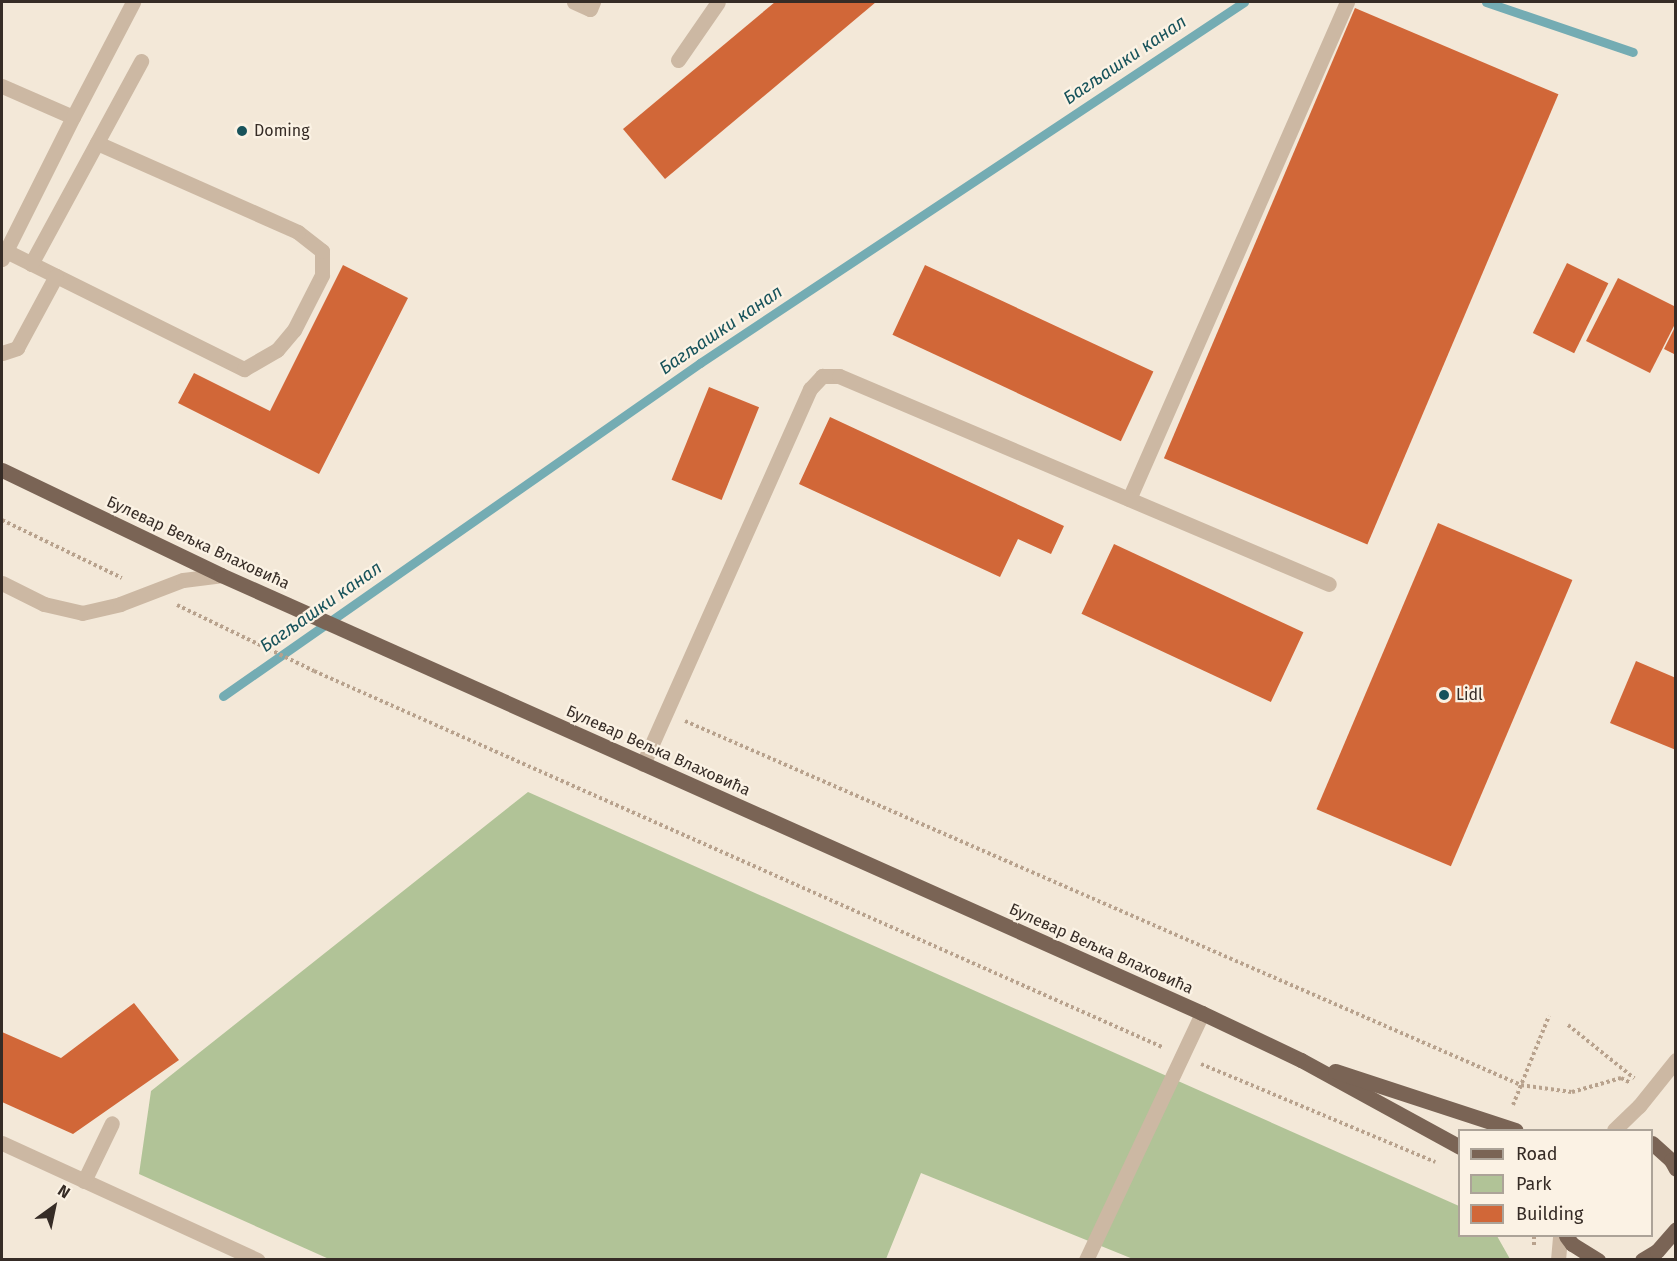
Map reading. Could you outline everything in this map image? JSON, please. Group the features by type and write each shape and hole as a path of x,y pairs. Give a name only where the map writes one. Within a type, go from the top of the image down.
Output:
{"main road":[{"name":"Булевар Вељка Влаховића","path":"2,470 221,575 1202,1013 1301,1060 1458,1146"},
{"name":"Булевар Вељка Влаховића","path":"1301,1060 1510,1129"},
{"path":"1653,1144 1671,1160 1676,1169"},
{"path":"1642,1260 1657,1251 1676,1229"},
{"path":"1567,1237 1572,1244 1598,1260"}],"street":[{"path":"97,143 298,232 322,251 322,275 294,330 277,350 244,369 32,264 5,248 133,2"},
{"path":"574,2 590,9 593,2"},
{"path":"678,60 718,2"},
{"path":"1129,499 1347,2"},
{"path":"32,264 141,61"},
{"path":"2,86 73,117"},
{"path":"2,353 17,348 56,276"},
{"path":"643,764 810,388 822,376 839,376 1329,584"},
{"path":"2,583 44,604 82,613 120,604 183,580 221,575"},
{"path":"1086,1260 1202,1013"},
{"path":"1616,1129 1676,1060"},
{"path":"84,1181 112,1123"},
{"path":"2,1143 257,1260"},
{"path":"1558,1260 1560,1237"}],"path":[{"path":"254,644 1182,1056 1438,1163"},
{"path":"666,712 1521,1085 1572,1092 1621,1078 1651,1091"},
{"path":"1521,1085 1550,1016"},
{"path":"1568,1025 1651,1091"}],"green space":[{"path":"528,792 1458,1206 1458,1237 1498,1237 1510,1259 1133,1259 921,1173 886,1259 329,1259 139,1174 151,1091"}],"building":[{"path":"775,2 876,2 665,179 623,129"},
{"path":"1355,8 1558,94 1367,544 1164,458"},
{"path":"1567,263 1608,283 1574,353 1533,333"},
{"path":"343,265 408,298 319,474 178,403 194,373 270,411"},
{"path":"925,265 1153,371 1121,441 892,335"},
{"path":"1618,278 1676,307 1676,322 1650,373 1586,341"},
{"path":"1676,325 1676,355 1664,349"},
{"path":"709,387 759,407 722,500 672,480"},
{"path":"830,417 1064,526 1051,554 1018,539 1000,577 799,484"},
{"name":"Lidl","path":"1438,523 1572,580 1451,866 1316,809"},
{"path":"1114,544 1303,632 1271,702 1081,614"},
{"path":"1636,661 1676,678 1676,750 1610,723"},
{"path":"134,1003 179,1060 73,1134 2,1102 2,1032 61,1058"}],"waterway":[{"name":"Багљашки канал","path":"223,696 700,363 1244,2"},
{"path":"1486,2 1633,52"}],"place":[{"name":"Doming","path":"242,131"},
{"name":"Lidl","path":"1444,695"}]}
